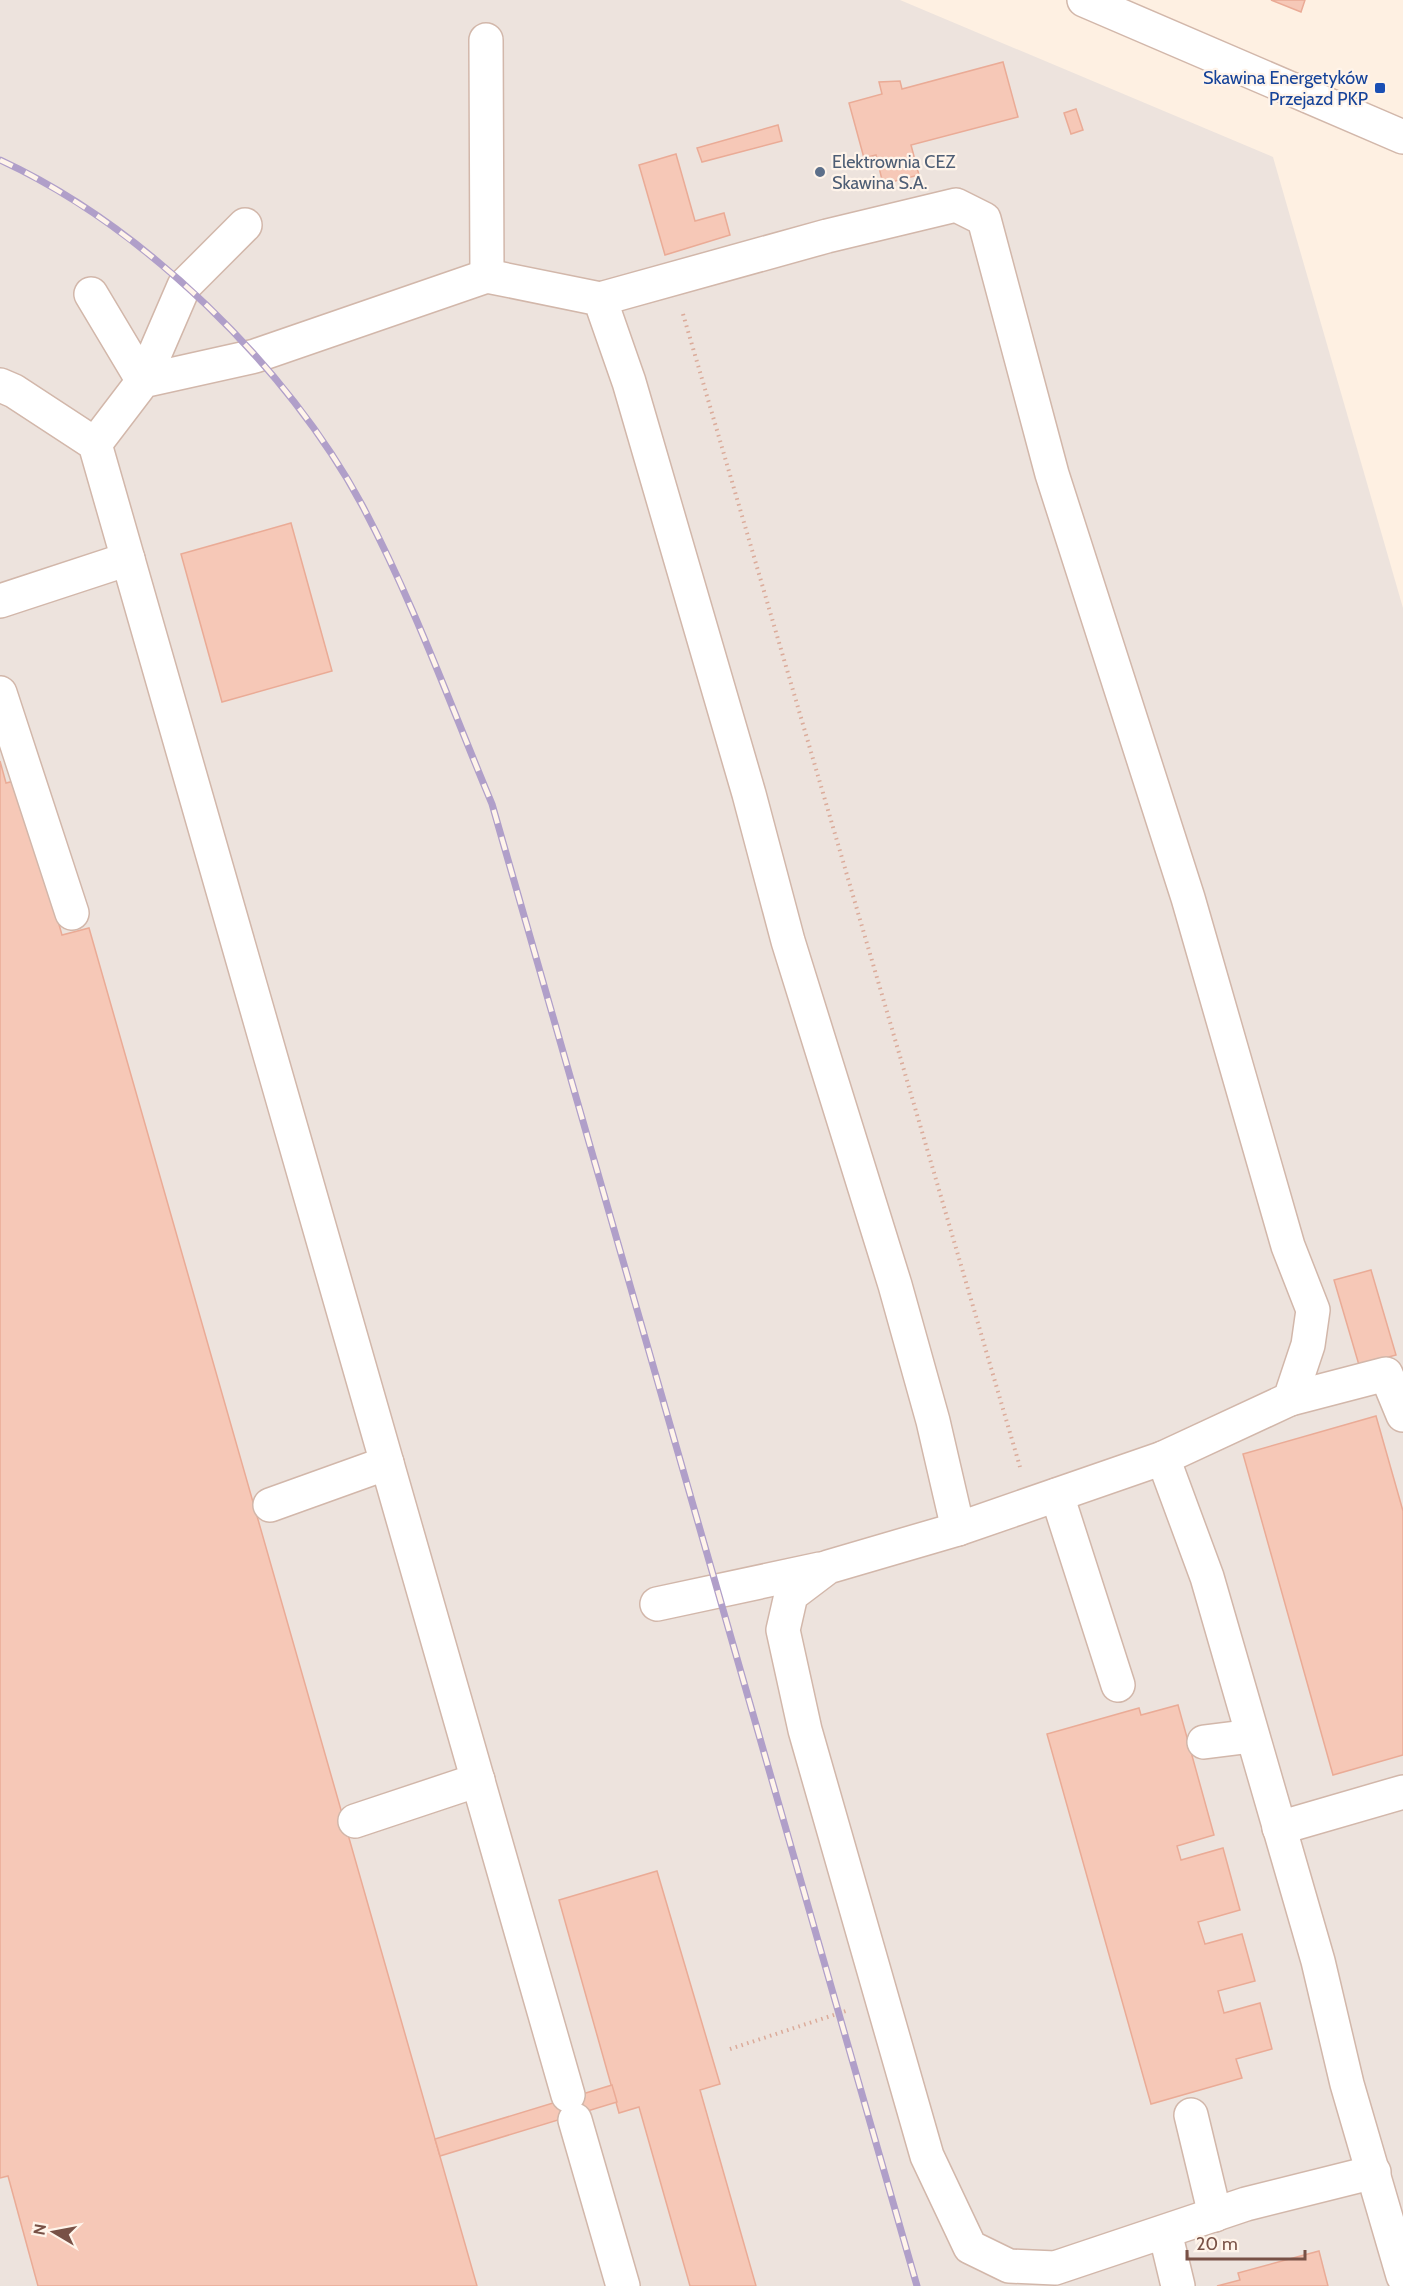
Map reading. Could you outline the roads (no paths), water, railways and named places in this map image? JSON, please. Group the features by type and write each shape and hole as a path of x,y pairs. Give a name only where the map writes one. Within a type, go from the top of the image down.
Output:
{"street":[{"path":"1084,0 1403,137"},
{"path":"486,40 487,276"},
{"path":"143,381 255,356 487,276 600,299 827,236 956,204 984,219 1052,474 1188,898 1288,1246 1312,1310 1308,1345 1290,1399"},
{"path":"95,444 143,381 184,286 245,225"},
{"path":"91,294 143,381"},
{"path":"600,299 629,382 749,794 788,940 895,1285 933,1422 958,1529"},
{"path":"0,385 14,391 95,444 623,2286"},
{"path":"0,601 128,559"},
{"path":"0,693 72,913"},
{"path":"657,1605 828,1567 958,1529 1163,1458 1290,1399 1386,1374 1403,1415"},
{"path":"1163,1458 1207,1577 1318,1961 1347,2084 1403,2276"},
{"path":"270,1505 387,1463"},
{"path":"1044,1499 1118,1685"},
{"path":"828,1567 791,1595 783,1630 805,1730 927,2156 970,2247 1009,2266 1056,2268 1246,2204 1374,2172"},
{"path":"1204,1742 1252,1736"},
{"path":"355,1821 478,1780"},
{"path":"1279,1828 1403,1792"},
{"path":"1191,2115 1215,2215"},
{"path":"1166,2232 1179,2286"}],"railway":[{"path":"0,160 54,188 106,222 158,262 207,306 253,353 294,402 331,453 381,541 414,615 492,804 917,2286"}],"place":[{"name":"Skawina Energetyków Przejazd PKP","path":"1380,88"},
{"name":"Elektrownia CEZ Skawina S.A.","path":"820,172"}]}
